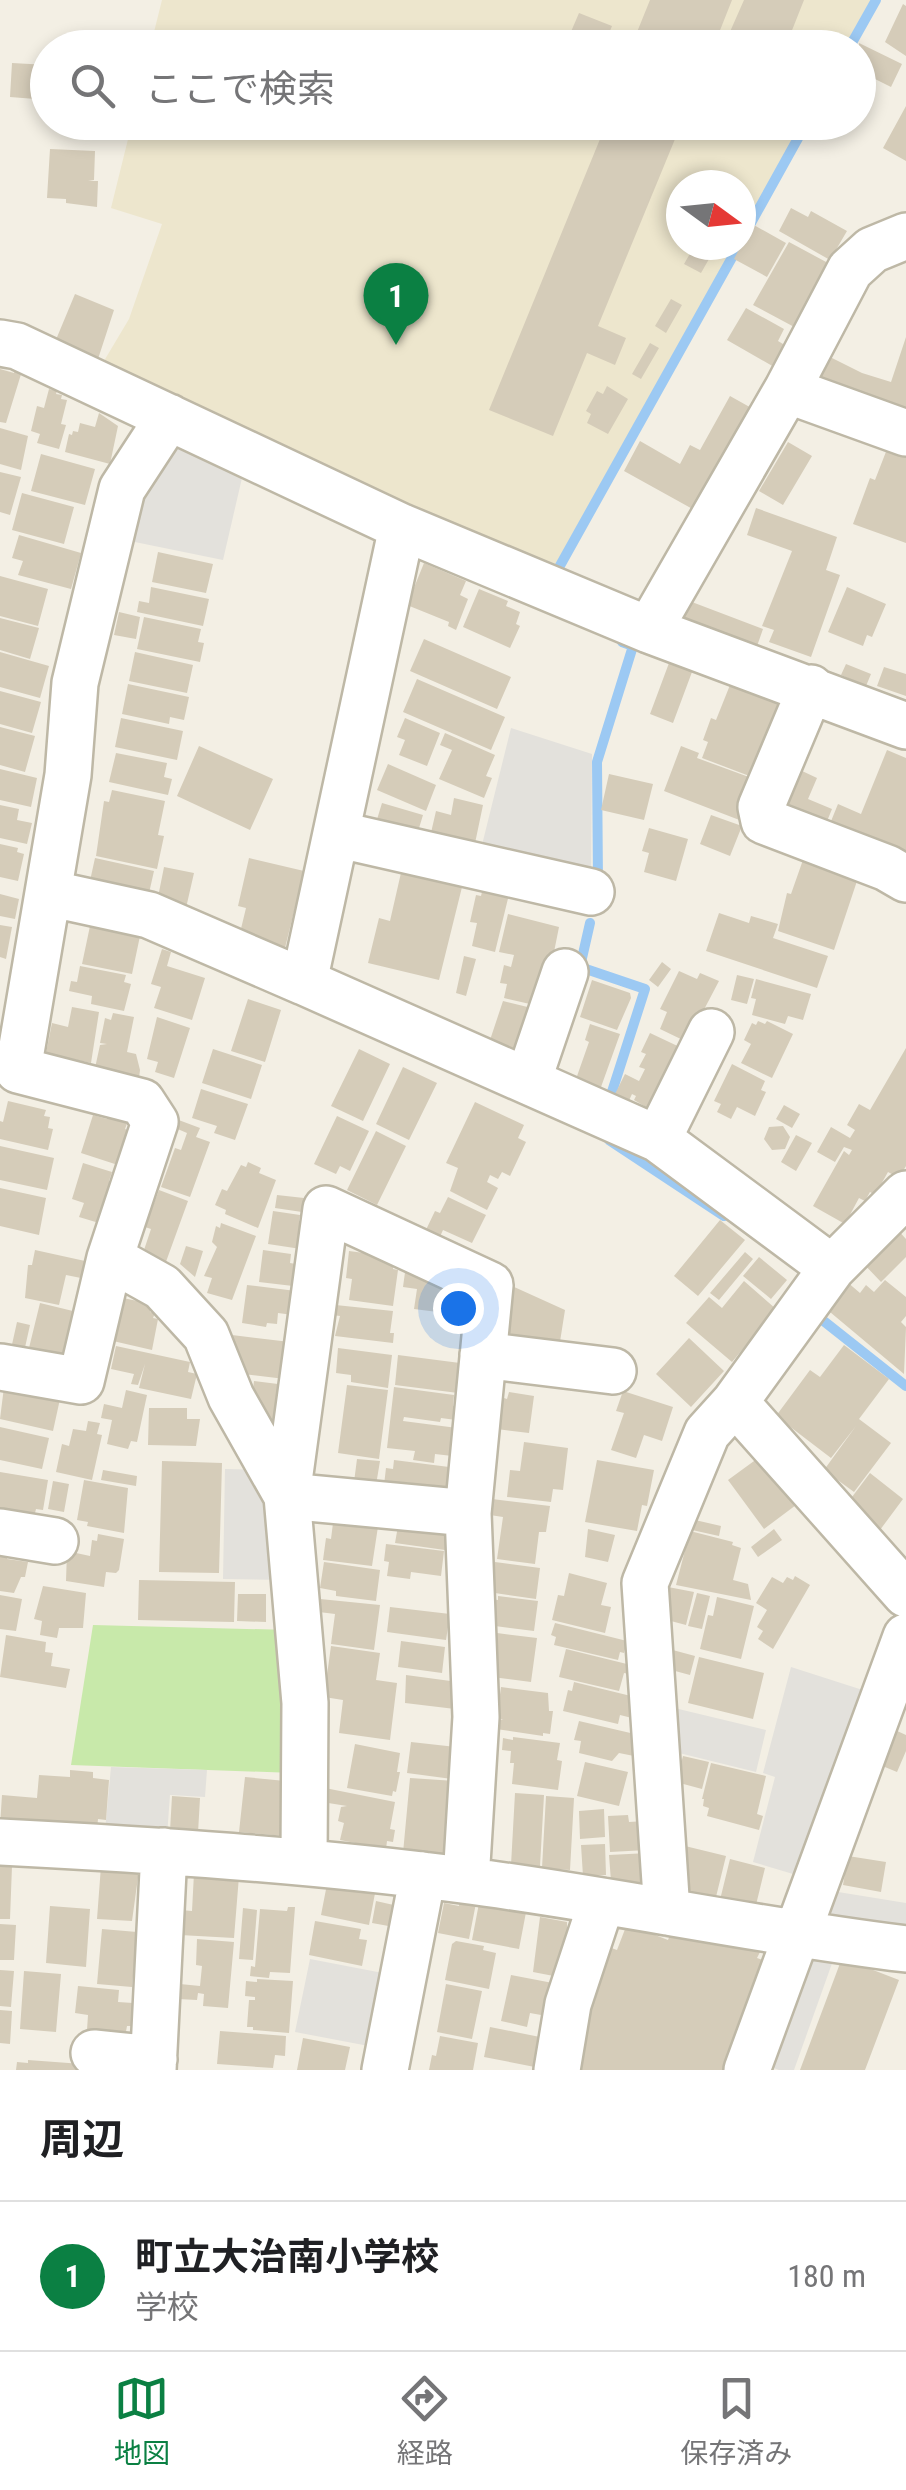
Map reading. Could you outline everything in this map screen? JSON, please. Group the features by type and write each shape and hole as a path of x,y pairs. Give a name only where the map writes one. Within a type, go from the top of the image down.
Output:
{"street":[{"path":"648,630 788,390 850,270 872,250 906,236"},
{"path":"0,342 17,346 402,527 648,630 906,726"},
{"path":"788,390 906,433"},
{"path":"0,1367 81,1381 110,1258 156,1122 142,1102 18,1070 68,775 75,683 120,498 168,417"},
{"path":"304,982 402,527"},
{"path":"810,688 761,808 764,821 906,879"},
{"path":"336,834 591,892"},
{"path":"48,893 149,915 658,1139 832,1268"},
{"path":"528,1081 565,972"},
{"path":"658,1139 711,1032"},
{"path":"668,1912 645,1584 708,1433 832,1268 906,1194"},
{"path":"304,1860 305,1703 287,1496 326,1208 490,1286 468,1513 476,1717 444,1878 384,2070"},
{"path":"110,1258 162,1287 206,1335 231,1397 287,1496"},
{"path":"483,1355 612,1370"},
{"path":"735,1402 906,1594"},
{"path":"287,1496 468,1513"},
{"path":"0,1532 55,1541"},
{"path":"747,2070 906,1637"},
{"path":"0,1842 304,1860 602,1901 796,1936 906,1949"},
{"path":"94,2053 153,2064 164,1851"},
{"path":"557,2070 568,2004 602,1901"}],"shaded area":[{"path":"162,0 871,0 854,30 154,30"},
{"path":"128,140 792,140 756,205 756,170 666,170 666,260 726,260 553,569 98,371 129,319 162,224 111,208"},
{"path":"177,447 242,478 223,560 125,540 159,456"},
{"path":"511,728 592,754 591,881 479,857"},
{"path":"225,1469 265,1470 286,1580 223,1579"},
{"path":"791,1667 872,1693 803,1877 753,1862 775,1777 763,1773"},
{"path":"666,1706 766,1730 756,1772 671,1751"},
{"path":"111,1767 207,1770 205,1797 170,1795 167,1836 105,1831"},
{"path":"832,1891 906,1903 906,1933 827,1920"},
{"path":"811,1952 835,1955 794,2070 779,2070 763,2064"},
{"path":"310,1959 388,1974 374,2047 295,2032"}],"green space":[{"path":"93,1625 290,1630 294,1773 71,1765"}],"building":[{"path":"650,0 732,0 720,30 638,30"},
{"path":"744,0 804,0 792,30 731,30"},
{"path":"903,4 906,6 906,56 885,42"},
{"path":"579,13 612,26 610,30 572,30"},
{"path":"876,51 902,64 891,87 876,80"},
{"path":"12,63 30,64 30,99 10,97"},
{"path":"906,106 906,161 883,148"},
{"path":"600,140 675,140 598,326 626,338 615,365 587,353 553,436 489,410"},
{"path":"50,149 95,151 94,180 88,181 98,181 97,207 47,198"},
{"path":"791,208 808,217 811,211 847,231 830,260 779,231"},
{"path":"756,226 786,243 767,277 736,260 756,260"},
{"path":"789,242 828,263 798,329 753,305"},
{"path":"686,260 708,260 701,273 684,264"},
{"path":"75,294 114,310 98,359 55,342"},
{"path":"671,299 682,305 666,333 655,326"},
{"path":"746,308 784,329 778,341 793,350 781,371 727,340"},
{"path":"906,337 906,416 815,386 830,357 891,382"},
{"path":"650,343 659,348 641,379 632,374"},
{"path":"0,369 22,371 6,423 0,422"},
{"path":"607,386 628,399 608,434 587,423 591,414 586,411 597,391 603,394"},
{"path":"49,389 67,400 61,424 66,425 59,449 37,443 40,434 31,431 37,406 44,408"},
{"path":"730,396 755,410 698,512 624,471 640,441 680,464 690,445 700,450"},
{"path":"99,413 118,426 110,464 65,452 69,434 78,432 80,423 95,427"},
{"path":"0,428 28,436 21,470 0,464"},
{"path":"788,442 812,456 783,505 759,491"},
{"path":"889,444 906,450 906,543 853,524 870,478 875,480"},
{"path":"41,454 95,469 85,505 31,491"},
{"path":"0,472 21,477 10,515 0,512"},
{"path":"22,493 74,507 64,544 12,530"},
{"path":"756,508 837,537 826,570 840,575 811,657 769,642 774,630 762,626 792,551 747,535"},
{"path":"19,535 81,553 71,589 18,575 23,561 12,558"},
{"path":"158,552 213,564 206,593 152,582"},
{"path":"424,563 466,581 460,595 468,599 456,630 448,626 449,622 407,605"},
{"path":"0,576 48,589 38,626 0,616"},
{"path":"151,587 209,599 203,626 137,612 139,601 149,603"},
{"path":"847,587 886,604 872,637 867,635 863,646 828,632"},
{"path":"479,589 508,601 506,606 520,612 516,624 520,626 510,648 463,627"},
{"path":"684,599 763,629 756,649 676,619"},
{"path":"119,612 140,617 136,639 114,635"},
{"path":"144,617 201,629 198,642 204,643 200,662 137,649"},
{"path":"0,618 39,628 30,659 0,650"},
{"path":"424,639 511,677 497,709 410,671"},
{"path":"0,652 49,666 40,698 0,687"},
{"path":"135,652 193,665 187,693 129,681"},
{"path":"669,663 692,672 673,723 650,714"},
{"path":"846,664 871,674 866,686 841,675"},
{"path":"884,667 906,674 906,696 877,686"},
{"path":"417,679 505,717 491,750 403,712"},
{"path":"128,684 189,697 184,720 170,717 169,724 122,714"},
{"path":"730,685 779,703 752,777 702,758 711,718 716,720"},
{"path":"0,691 41,702 32,733 0,724"},
{"path":"121,718 183,731 177,760 115,747"},
{"path":"405,718 440,733 427,766 399,755 405,740 397,737"},
{"path":"0,727 35,736 25,772 0,765"},
{"path":"445,733 495,755 486,776 492,778 484,798 439,779 452,750 440,745"},
{"path":"199,746 273,779 250,830 177,796"},
{"path":"681,746 699,753 697,758 757,780 742,821 664,791"},
{"path":"887,750 906,758 906,865 827,831 838,804 861,814"},
{"path":"116,753 167,763 164,777 172,779 168,795 109,782"},
{"path":"388,764 436,785 426,811 377,790"},
{"path":"0,769 37,778 31,807 0,800"},
{"path":"800,770 817,778 808,799 832,809 823,831 771,810"},
{"path":"609,774 653,784 644,820 601,810"},
{"path":"112,790 165,801 158,835 164,836 157,869 96,856 104,801 109,802"},
{"path":"454,798 483,805 474,848 430,837 436,811 451,815"},
{"path":"382,803 423,815 416,838 375,826"},
{"path":"0,805 19,809 17,820 32,823 27,844 0,838"},
{"path":"711,815 742,826 730,856 700,844"},
{"path":"649,828 688,839 676,881 644,872 649,853 642,851"},
{"path":"0,844 18,848 17,852 24,854 18,881 0,877"},
{"path":"804,857 859,875 834,950 778,931 787,893 791,894"},
{"path":"95,858 154,871 147,902 88,890"},
{"path":"249,858 304,871 285,948 239,937 246,908 238,906"},
{"path":"403,864 464,879 439,980 368,963 379,918 390,921"},
{"path":"164,867 194,873 186,908 157,902"},
{"path":"485,879 511,886 495,952 472,946 477,923 470,922 476,895 481,896"},
{"path":"0,894 19,899 15,919 0,916"},
{"path":"719,913 749,923 751,916 778,924 773,938 828,956 817,988 706,951"},
{"path":"508,914 559,927 543,1007 504,998 507,984 500,983 504,965 511,967 514,955 499,952"},
{"path":"0,925 12,927 6,959 0,957"},
{"path":"90,926 140,936 132,974 82,964"},
{"path":"162,949 171,952 167,966 205,978 192,1020 154,1008 161,987 151,984"},
{"path":"464,956 476,959 466,996 456,993"},
{"path":"662,962 671,969 658,987 649,980"},
{"path":"80,966 126,975 124,982 131,984 124,1011 91,1004 92,996 69,991 71,981 77,982"},
{"path":"679,971 697,979 700,973 719,981 687,1042 660,1029 667,1012 660,1009"},
{"path":"737,975 754,979 747,1004 731,1000"},
{"path":"756,979 811,994 803,1020 788,1016 785,1024 752,1015"},
{"path":"592,980 630,993 617,1030 580,1017"},
{"path":"248,999 281,1010 265,1062 231,1051"},
{"path":"503,1001 544,1011 528,1052 489,1043"},
{"path":"72,1007 99,1012 91,1063 46,1053 52,1023 68,1027"},
{"path":"113,1013 134,1017 127,1052 136,1054 139,1078 95,1068 100,1045 107,1044 100,1043 105,1018 111,1020"},
{"path":"157,1017 190,1028 174,1078 155,1072 158,1062 147,1059"},
{"path":"758,1021 767,1021 793,1034 772,1078 741,1063 751,1044 744,1040 752,1023 756,1025"},
{"path":"590,1024 620,1034 601,1087 576,1079 589,1042 585,1040"},
{"path":"650,1033 686,1050 656,1113 634,1100 636,1096 632,1094 626,1107 612,1100 625,1074 639,1081 645,1069 639,1067 646,1054 641,1052"},
{"path":"906,1048 906,1166 899,1178 888,1172 875,1195 870,1192 865,1201 859,1198 845,1224 813,1206 844,1151 849,1155 852,1150 844,1147 835,1162 817,1152 831,1127 850,1138 855,1130 847,1125 859,1104 870,1110"},
{"path":"213,1049 262,1065 251,1099 202,1083"},
{"path":"359,1049 390,1064 363,1121 331,1106"},
{"path":"732,1064 765,1081 761,1090 766,1092 755,1116 737,1107 731,1119 717,1112 721,1104 714,1101"},
{"path":"403,1067 437,1083 409,1140 376,1124"},
{"path":"201,1089 248,1104 235,1140 214,1133 217,1126 192,1118"},
{"path":"8,1101 46,1110 44,1116 50,1117 48,1128 53,1129 48,1150 0,1139 0,1121 3,1122"},
{"path":"475,1102 524,1125 518,1138 526,1142 510,1176 502,1172 498,1179 490,1175 487,1182 498,1188 487,1210 450,1191 458,1168 446,1163"},
{"path":"784,1105 800,1114 792,1128 776,1119"},
{"path":"108,1112 129,1118 125,1129 132,1132 121,1166 81,1153 93,1115 107,1119"},
{"path":"337,1116 369,1131 350,1171 340,1166 336,1174 314,1164"},
{"path":"176,1119 200,1128 196,1137 210,1142 190,1197 161,1187 175,1148 181,1150 187,1133 173,1127"},
{"path":"783,1126 790,1137 785,1149 772,1150 764,1139 769,1127"},
{"path":"376,1131 406,1146 377,1205 347,1190"},
{"path":"796,1135 812,1143 796,1171 781,1162"},
{"path":"0,1146 54,1158 47,1190 0,1180"},
{"path":"248,1162 261,1168 259,1173 276,1180 258,1228 225,1214 226,1210 215,1205 222,1189 227,1191 241,1165 246,1167"},
{"path":"83,1163 112,1172 109,1181 116,1183 99,1223 79,1217 84,1203 72,1199"},
{"path":"0,1188 46,1198 39,1235 0,1226"},
{"path":"159,1190 188,1201 163,1270 143,1253 151,1229 145,1227"},
{"path":"277,1195 304,1198 302,1212 275,1208"},
{"path":"448,1197 486,1215 472,1243 443,1230 438,1241 424,1234 435,1211 440,1213"},
{"path":"273,1211 300,1215 299,1221 304,1222 301,1249 268,1244"},
{"path":"720,1220 745,1240 698,1296 674,1276"},
{"path":"221,1223 256,1236 232,1300 207,1293 212,1278 204,1276 217,1247 212,1242 216,1226 220,1228"},
{"path":"896,1228 906,1239 906,1257 881,1282 861,1261"},
{"path":"186,1246 203,1251 195,1277 180,1264"},
{"path":"35,1250 85,1261 81,1278 66,1275 59,1305 25,1298 28,1265 32,1265"},
{"path":"263,1250 291,1254 290,1263 296,1264 293,1286 259,1282"},
{"path":"349,1251 394,1257 393,1269 398,1270 393,1306 349,1300"},
{"path":"745,1252 753,1259 719,1300 710,1293"},
{"path":"759,1257 787,1280 771,1299 743,1276"},
{"path":"406,1265 431,1274 430,1283 464,1288 461,1315 414,1309 417,1289 403,1287"},
{"path":"885,1280 906,1297 906,1316 901,1322 906,1327 904,1374 824,1307 846,1281 860,1293 866,1285 874,1292"},
{"path":"744,1281 776,1309 732,1362 686,1323 709,1297 722,1308"},
{"path":"247,1285 296,1291 293,1315 278,1313 277,1324 267,1323 266,1327 242,1323"},
{"path":"512,1286 565,1310 559,1348 505,1341"},
{"path":"123,1298 152,1304 150,1312 158,1319 152,1350 113,1341"},
{"path":"40,1303 77,1312 67,1359 29,1348"},
{"path":"326,1304 393,1311 393,1343 335,1336 340,1316 325,1314"},
{"path":"17,1322 30,1325 24,1352 11,1349"},
{"path":"232,1335 290,1342 285,1379 234,1373 229,1356"},
{"path":"689,1338 724,1371 691,1407 656,1374"},
{"path":"844,1345 889,1379 859,1419 891,1443 854,1492 824,1470 856,1426 831,1458 776,1416 810,1370 820,1377"},
{"path":"116,1346 190,1362 188,1372 197,1374 191,1399 139,1388 145,1364 138,1385 131,1384 134,1374 111,1369"},
{"path":"338,1348 392,1355 388,1388 351,1382 351,1375 336,1373"},
{"path":"398,1355 460,1363 459,1371 468,1373 466,1394 395,1385"},
{"path":"254,1381 286,1385 280,1433 261,1430 251,1403"},
{"path":"347,1385 388,1390 379,1459 338,1453"},
{"path":"4,1387 60,1399 53,1431 0,1419"},
{"path":"394,1387 454,1395 453,1406 458,1406 456,1420 404,1417 403,1421 465,1429 461,1457 435,1454 434,1463 413,1460 415,1451 387,1448"},
{"path":"126,1390 147,1395 137,1442 131,1441 128,1449 107,1444 112,1420 101,1418 104,1404 122,1408"},
{"path":"623,1391 673,1407 662,1441 644,1435 636,1458 611,1450 624,1413 616,1411"},
{"path":"509,1392 534,1396 529,1433 497,1429 501,1397 507,1399"},
{"path":"149,1408 187,1408 187,1419 200,1419 196,1446 148,1445"},
{"path":"88,1421 100,1423 97,1434 102,1435 92,1480 56,1472 62,1444 69,1446 73,1429 86,1431"},
{"path":"0,1427 49,1438 42,1469 0,1460"},
{"path":"524,1442 568,1448 563,1490 553,1489 551,1502 507,1497 510,1470 520,1471"},
{"path":"765,1453 800,1502 764,1529 728,1480"},
{"path":"357,1459 380,1461 376,1485 354,1482"},
{"path":"394,1460 457,1468 454,1489 403,1482 403,1487 384,1485 386,1468 393,1469"},
{"path":"597,1460 654,1470 637,1531 585,1522"},
{"path":"162,1461 222,1463 219,1573 159,1572"},
{"path":"103,1470 137,1476 136,1486 101,1480"},
{"path":"0,1472 48,1480 43,1510 20,1511 18,1516 0,1513"},
{"path":"870,1473 903,1499 880,1530 846,1505"},
{"path":"84,1480 128,1488 124,1533 87,1526 88,1522 77,1520"},
{"path":"53,1481 69,1484 64,1512 48,1509"},
{"path":"492,1499 550,1506 546,1532 539,1532 535,1564 497,1559 503,1517 490,1515"},
{"path":"341,1515 379,1520 372,1566 323,1560 326,1538 331,1539 333,1523 340,1524"},
{"path":"695,1520 721,1526 719,1536 692,1530"},
{"path":"398,1526 455,1527 452,1551 395,1543"},
{"path":"588,1529 615,1535 608,1562 585,1557"},
{"path":"774,1529 782,1540 758,1557 751,1547"},
{"path":"690,1531 733,1542 741,1548 733,1580 748,1584 751,1600 676,1585"},
{"path":"98,1534 124,1539 119,1570 106,1572 104,1587 66,1581 67,1551 90,1556 92,1540 97,1541"},
{"path":"386,1544 444,1551 441,1576 411,1572 410,1579 387,1576"},
{"path":"0,1553 8,1554 7,1559 28,1562 25,1577 21,1577 14,1593 0,1591"},
{"path":"324,1562 380,1570 376,1601 336,1596 336,1591 320,1588"},
{"path":"495,1562 540,1568 536,1599 488,1592"},
{"path":"569,1573 607,1583 601,1605 611,1607 605,1633 552,1620 558,1595 564,1596"},
{"path":"795,1576 810,1585 773,1649 758,1639 763,1631 757,1627 767,1610 756,1603 772,1577 783,1583 787,1577 793,1580"},
{"path":"139,1580 235,1582 234,1622 138,1620"},
{"path":"43,1586 86,1593 83,1628 59,1628 57,1638 40,1635 42,1621 34,1619"},
{"path":"668,1587 694,1592 686,1625 667,1620 670,1607 664,1606"},
{"path":"697,1593 710,1596 702,1629 688,1626"},
{"path":"238,1594 266,1594 266,1622 237,1621"},
{"path":"0,1595 22,1599 16,1631 0,1629"},
{"path":"498,1596 538,1601 534,1631 495,1626 496,1613 489,1612 490,1599 498,1600"},
{"path":"717,1597 754,1606 741,1659 700,1649"},
{"path":"320,1599 380,1605 374,1650 331,1644 335,1614 319,1612"},
{"path":"390,1607 450,1614 446,1640 387,1632"},
{"path":"555,1623 627,1641 624,1653 620,1652 618,1660 554,1645 556,1637 551,1635"},
{"path":"497,1633 537,1638 531,1682 492,1677"},
{"path":"6,1635 46,1642 45,1652 53,1653 51,1666 70,1669 66,1688 0,1677"},
{"path":"401,1641 445,1647 442,1673 398,1667"},
{"path":"331,1646 380,1653 376,1680 397,1683 390,1740 339,1733 343,1700 324,1697"},
{"path":"566,1649 635,1666 633,1675 624,1673 619,1691 559,1677"},
{"path":"669,1649 695,1656 690,1675 664,1668"},
{"path":"699,1657 764,1673 753,1719 688,1703"},
{"path":"406,1675 458,1682 455,1709 405,1703"},
{"path":"574,1682 635,1697 636,1719 620,1715 618,1724 563,1711"},
{"path":"501,1687 548,1693 549,1711 553,1711 550,1734 489,1728 491,1718 503,1720 497,1717"},
{"path":"579,1721 639,1735 634,1756 619,1753 612,1761 579,1753 581,1741 574,1740"},
{"path":"895,1730 906,1735 906,1751 897,1772 880,1765"},
{"path":"503,1738 560,1743 558,1790 512,1784 511,1751 502,1750"},
{"path":"411,1742 456,1747 452,1779 407,1773"},
{"path":"355,1744 400,1753 400,1772 392,1796 347,1788"},
{"path":"683,1756 709,1762 702,1789 676,1782"},
{"path":"585,1762 628,1772 619,1806 577,1796"},
{"path":"711,1763 766,1776 757,1814 763,1816 759,1830 707,1816 709,1808 703,1806 702,1799"},
{"path":"70,1770 93,1772 93,1778 109,1780 106,1820 98,1819 97,1829 0,1826 2,1795 37,1798 39,1775 70,1777"},
{"path":"245,1777 285,1781 284,1836 239,1832"},
{"path":"410,1778 455,1781 446,1857 403,1853"},
{"path":"325,1788 395,1802 390,1829 395,1830 393,1842 387,1841 386,1849 340,1840 344,1823 338,1821 341,1807 347,1806 322,1802"},
{"path":"515,1793 544,1795 540,1866 511,1865"},
{"path":"172,1796 200,1798 198,1833 170,1831"},
{"path":"546,1796 574,1798 570,1870 542,1868"},
{"path":"604,1809 605,1837 580,1839 579,1811"},
{"path":"628,1815 629,1822 645,1821 647,1850 610,1852 608,1816"},
{"path":"605,1844 606,1875 583,1876 581,1845"},
{"path":"685,1846 726,1856 715,1901 684,1893 689,1868 681,1866"},
{"path":"648,1853 649,1884 611,1881 609,1855"},
{"path":"848,1856 886,1862 881,1892 843,1885"},
{"path":"730,1859 765,1868 755,1909 719,1904"},
{"path":"0,1866 12,1866 10,1919 0,1919"},
{"path":"101,1866 139,1870 132,1921 97,1919"},
{"path":"194,1873 239,1876 234,1938 180,1935 181,1910 192,1911"},
{"path":"328,1879 376,1888 369,1925 321,1915"},
{"path":"461,1894 477,1898 469,1939 438,1933 444,1903 459,1906"},
{"path":"480,1898 527,1907 519,1949 472,1940"},
{"path":"376,1901 398,1906 394,1927 372,1923"},
{"path":"50,1906 90,1909 86,1967 46,1963"},
{"path":"288,1907 295,1907 290,1973 270,1972 269,1978 250,1976 251,1966 255,1967 260,1909 287,1911"},
{"path":"243,1908 257,1910 253,1960 239,1959"},
{"path":"540,1917 567,1922 567,1927 571,1927 564,1978 533,1972"},
{"path":"315,1921 361,1929 359,1939 367,1940 362,1966 309,1955"},
{"path":"0,1924 16,1925 14,1960 0,1960"},
{"path":"627,1924 668,1940 671,1932 698,1942 700,1937 725,1946 727,1941 761,1950 757,1958 768,1962 728,2070 576,2070 581,2034 596,1997 588,1994 606,1946 617,1950"},
{"path":"102,1929 137,1932 132,1987 97,1984"},
{"path":"197,1939 234,1942 228,2008 203,2006 204,1994 198,1993 197,2000 178,1999 180,1984 200,1986 202,1966 196,1965"},
{"path":"456,1941 484,1946 483,1950 496,1953 489,1989 445,1980 452,1944"},
{"path":"842,1958 899,1980 865,2070 800,2070"},
{"path":"0,1970 14,1971 11,2007 0,2006"},
{"path":"24,1971 61,1974 56,2032 20,2029"},
{"path":"511,1975 558,1984 552,2017 530,2013 527,2027 501,2021"},
{"path":"246,1981 293,1981 289,2033 247,2027 249,2000 255,1997 245,1996"},
{"path":"446,1984 482,1991 472,2039 437,2032"},
{"path":"78,1986 119,1990 118,2002 133,2003 131,2026 127,2026 125,2037 87,2030 88,2015 75,2013"},
{"path":"0,2010 12,2011 10,2044 0,2043"},
{"path":"490,2027 555,2040 545,2069 484,2057"},
{"path":"220,2031 286,2036 285,2056 275,2055 273,2068 217,2064"},
{"path":"440,2036 478,2043 473,2070 429,2070"},
{"path":"303,2038 350,2047 345,2070 297,2070"},
{"path":"17,2062 82,2064 82,2070 16,2070"}],"waterway":[{"path":"859,30 876,0"},
{"path":"756,214 797,140"},
{"path":"557,571 731,260"},
{"path":"598,882 597,762 633,646 622,642"},
{"path":"590,923 580,967 645,989 609,1101"},
{"path":"609,1140 724,1216"},
{"path":"811,1311 906,1386"}],"place":[{"name":"町立大治南小学校","path":"396,345"}]}
